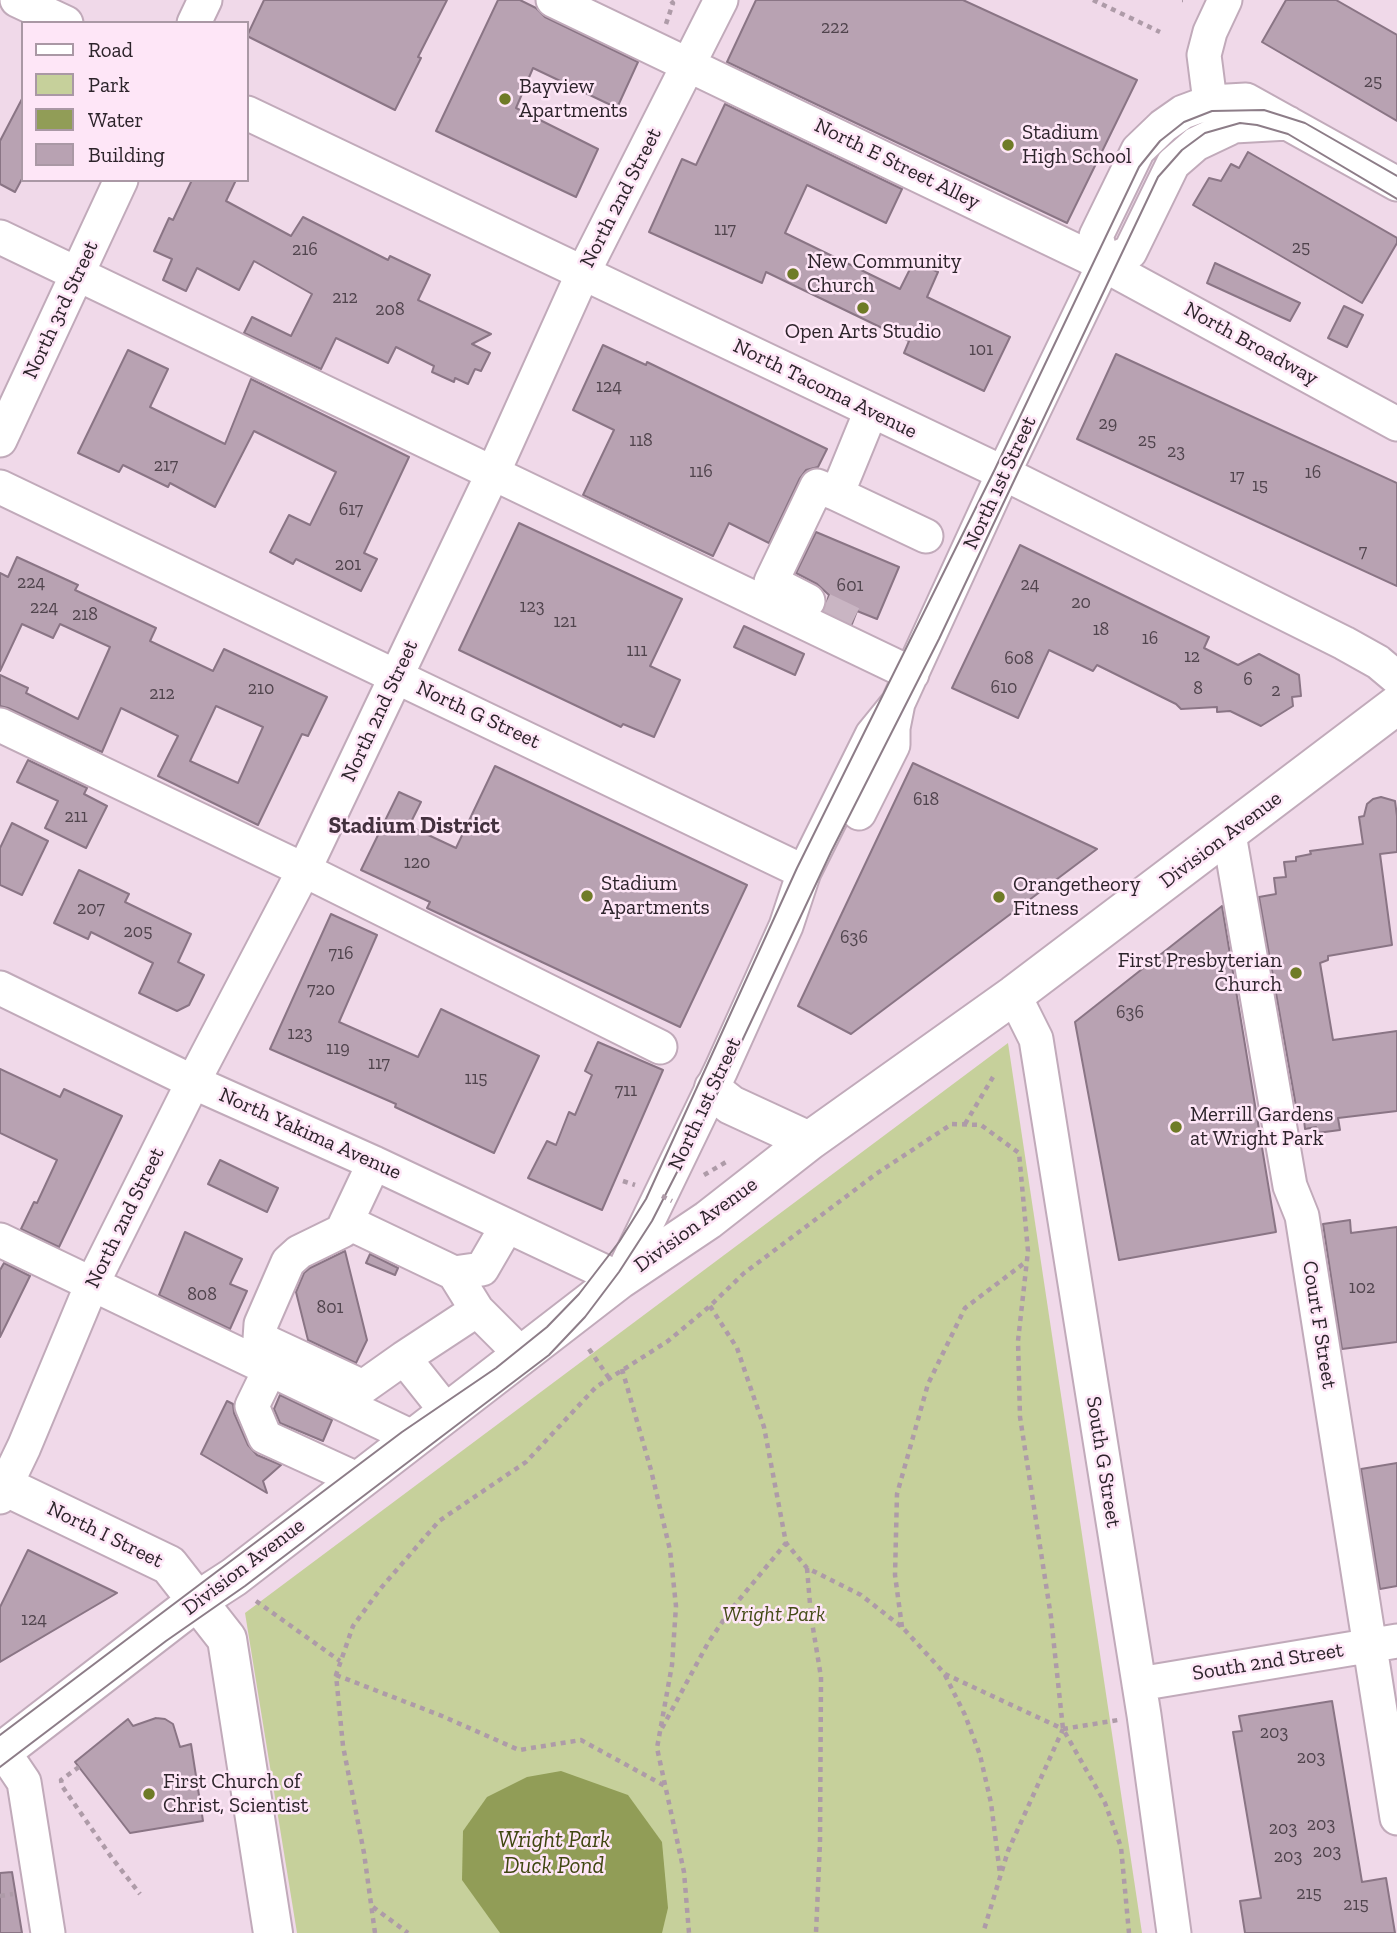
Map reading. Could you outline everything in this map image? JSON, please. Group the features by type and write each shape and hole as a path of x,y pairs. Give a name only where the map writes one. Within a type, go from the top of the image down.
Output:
{"main road":[{"name":"Division Avenue","path":"1,1752 197,1601 234,1577 620,1279 708,1220 809,1141 1014,995 1397,705"},
{"path":"713,1088 731,1105 809,1141"},
{"name":"North I Street","path":"2,1489 169,1565 227,1639 273,1933"}],"street":[{"path":"17,0 62,21"},
{"path":"195,21 205,0"},
{"name":"North E Street Alley","path":"553,0 1104,264"},
{"name":"North 2nd Street","path":"2,1489 24,1447 92,1284 193,1082 304,870 493,473 583,273 721,0"},
{"path":"1210,102 1204,55 1210,32 1225,0"},
{"path":"1288,123 1234,127 1196,144 1173,164 1130,252 1104,264 1096,236 1138,150 1163,125 1182,112 1210,102 1246,100 1288,123 1397,184"},
{"name":"North Tacoma Avenue","path":"248,113 1003,474 1344,643 1378,662 1397,678"},
{"name":"North 3rd Street","path":"0,440 120,182"},
{"path":"0,237 493,473 910,678"},
{"name":"North Broadway","path":"1104,264 1397,424"},
{"name":"North 1st Street","path":"786,926 824,880 893,745 893,728 910,678 1003,474 1104,264"},
{"path":"837,494 871,411"},
{"path":"910,678 837,616 771,582 817,486 926,536"},
{"name":"North G Street","path":"0,487 804,872"},
{"name":"North 1st Street","path":"620,1279 667,1199 713,1088 786,926 804,872 872,735 910,678"},
{"path":"0,725 304,870 660,1047"},
{"name":"Court F Street","path":"1229,834 1290,1186 1302,1216 1383,1643 1397,1818"},
{"name":"North Yakima Avenue","path":"0,988 193,1082 620,1279"},
{"name":"South G Street","path":"1014,995 1036,1039 1139,1684 1174,1933"},
{"path":"373,1163 342,1231 299,1252 288,1262 259,1330 260,1339 363,1387 477,1310"},
{"path":"347,1222 454,1273 477,1310 522,1355"},
{"path":"454,1273 482,1269 507,1226"},
{"path":"0,1240 414,1438"},
{"path":"404,1358 447,1412"},
{"path":"270,1369 252,1406 265,1437 359,1480"},
{"name":"South 2nd Street","path":"1139,1684 1383,1643"},
{"path":"1,1752 24,1782 48,1933"}],"path":[{"path":"661,36 673,3 670,0"},
{"path":"1093,0 1160,32"},
{"path":"965,1124 993,1077"},
{"path":"375,1933 343,1746 336,1675 353,1626 381,1588 439,1521 526,1462 596,1387 668,1341 743,1274 876,1174 952,1124 965,1124 981,1125 1019,1153 1028,1251 1018,1341 1020,1417 1051,1617 1063,1729 1105,1803 1121,1847 1129,1933"},
{"path":"903,1628 895,1575 897,1494 928,1384 965,1308 1027,1261"},
{"path":"710,1306 737,1348 764,1427 786,1543 807,1568 861,1595 903,1628 945,1674 980,1755 991,1803 1000,1876"},
{"path":"589,1349 609,1378"},
{"path":"622,1369 651,1470 670,1550 676,1606 672,1665 657,1748 684,1872 687,1931"},
{"path":"660,1731 708,1643 729,1612 786,1543"},
{"path":"807,1568 811,1616 821,1677 820,1843 816,1933"},
{"path":"256,1601 340,1662"},
{"path":"945,1674 1063,1729 1121,1719"},
{"path":"336,1675 442,1716 519,1750 581,1740 666,1786"},
{"path":"983,1933 1008,1851 1063,1729"},
{"path":"79,1767 61,1780 62,1786 140,1894"},
{"path":"372,1906 408,1933"}],"green space":[{"name":"Wright Park","path":"1008,1043 1142,1933 297,1933 245,1613"}],"water":[{"name":"Wright Park Duck Pond","path":"561,1771 628,1795 662,1842 668,1908 662,1933 500,1933 462,1880 463,1831 487,1797 527,1777"}],"building":[{"path":"264,0 447,0 395,110 248,36"},
{"name":"Bayview Apartments","path":"498,0 520,0 536,8 545,17 638,62 617,108 533,68 516,108 598,149 576,197 436,131"},
{"name":"Stadium High School","path":"756,0 963,0 1137,80 1067,223 727,62"},
{"path":"1286,0 1336,0 1397,35 1397,121 1262,42"},
{"path":"21,101 21,181 15,192 0,184 0,141"},
{"path":"725,104 902,189 886,223 807,185 785,233 900,289 914,261 938,272 927,297 1010,337 984,391 904,353 909,341 766,272 762,283 649,232 682,159 696,165"},
{"path":"1248,152 1397,238 1397,243 1362,303 1193,205 1209,178 1221,181 1231,164 1239,168"},
{"path":"191,182 235,182 226,201 291,236 303,217 388,260 390,256 430,275 418,300 491,334 472,344 490,353 481,371 475,369 468,384 455,378 454,382 432,372 434,366 396,347 388,363 336,338 321,369 244,333 252,317 291,336 312,294 254,261 239,290 197,268 186,291 163,280 172,259 154,251 169,218 173,220"},
{"path":"1215,263 1300,303 1290,321 1207,283"},
{"path":"1344,306 1363,315 1347,347 1328,338"},
{"path":"603,345 646,365 647,362 827,449 818,467 806,470 800,478 769,543 729,523 713,556 583,495 614,430 573,410"},
{"path":"128,350 168,369 150,407 225,444 251,379 409,457 364,553 377,559 361,591 296,559 293,564 270,552 289,515 310,525 336,472 254,431 215,507 170,483 168,487 123,465 119,472 78,453"},
{"path":"1116,354 1397,483 1397,586 1077,439"},
{"path":"519,523 682,599 650,666 680,680 654,737 623,724 621,727 459,650"},
{"path":"816,532 899,567 877,619 857,611 852,624 824,611 829,595 817,584 796,573"},
{"path":"1020,545 1209,637 1204,648 1238,665 1259,654 1299,675 1301,696 1292,697 1293,706 1261,726 1230,711 1217,712 1217,707 1181,709 1176,704 1097,665 1093,671 1049,650 1018,718 952,688"},
{"path":"17,557 78,585 75,590 156,628 150,641 213,671 224,649 327,697 308,736 302,734 258,825 158,776 178,736 121,708 102,752 0,706 0,675 28,688 26,693 78,719 110,647 60,624 53,638 22,624 0,671 0,573 8,577","holes":["216,706 263,727 238,783 190,761"]},
{"path":"744,626 804,654 795,675 734,647"},
{"path":"28,760 87,788 84,794 107,806 86,848 45,828 58,801 17,782"},
{"path":"913,763 1097,849 851,1034 798,1006"},
{"name":"Stadium Apartments","path":"495,766 747,885 680,1027 427,908 430,902 361,870 399,792 421,802 409,826 456,848"},
{"name":"First Presbyterian Church","path":"1381,797 1395,801 1397,816 1397,852 1380,854 1392,945 1328,956 1328,960 1320,963 1333,1040 1397,1031 1397,1111 1338,1118 1340,1130 1317,1133 1316,1127 1305,1129 1303,1111 1297,1112 1259,897 1276,894 1274,878 1286,877 1284,862 1296,861 1296,857 1311,854 1310,851 1363,844 1359,817 1364,816 1367,804"},
{"path":"12,823 48,841 22,895 0,885 0,848"},
{"path":"79,870 129,894 125,902 191,934 178,962 204,975 189,1005 177,1011 139,993 153,963 91,932 88,939 54,923"},
{"name":"Merrill Gardens at Wright Park","path":"1222,906 1276,1232 1119,1260 1075,1022"},
{"path":"331,914 377,935 339,1022 418,1057 441,1009 539,1056 494,1153 395,1107 396,1104 270,1049"},
{"path":"598,1042 663,1070 602,1210 528,1178 547,1141 556,1145 569,1112 575,1115 592,1075 585,1071"},
{"path":"0,1069 60,1097 64,1089 122,1116 59,1247 21,1229 34,1202 37,1203 57,1160 0,1133"},
{"path":"220,1160 278,1188 267,1212 208,1184"},
{"path":"1350,1220 1351,1233 1397,1227 1397,1342 1342,1349 1323,1224"},
{"path":"185,1232 242,1259 230,1284 247,1291 230,1329 159,1295"},
{"path":"345,1251 367,1340 356,1363 308,1340 296,1292 304,1273"},
{"path":"370,1254 398,1268 395,1275 366,1263"},
{"path":"4,1263 30,1276 0,1337 0,1270"},
{"path":"280,1395 332,1420 323,1441 280,1423 274,1409"},
{"path":"227,1401 233,1404 234,1413 248,1445 257,1455 281,1465 263,1481 267,1493 201,1454"},
{"path":"1397,1463 1397,1586 1380,1589 1361,1469"},
{"path":"28,1550 117,1593 0,1662 0,1607"},
{"path":"1332,1701 1362,1882 1386,1878 1395,1933 1245,1933 1240,1901 1261,1898 1233,1732 1242,1731 1239,1716"},
{"name":"First Church of Christ, Scientist","path":"156,1718 173,1724 180,1747 191,1744 203,1821 130,1833 75,1762 128,1719 133,1726"},
{"path":"12,1872 22,1933 0,1933 0,1873"}],"tunnel":[{"path":"823,609 852,623"}],"tram line":[{"path":"0,1735 402,1432 496,1368 547,1327 579,1294 619,1242 646,1199 797,868 995,469 1139,167 1160,141 1184,122 1212,111 1264,110 1305,123 1397,176"},
{"path":"0,1767 166,1641 245,1586 549,1355 585,1317 619,1272 652,1221 717,1094 831,852 939,639 1158,177 1182,150 1205,133 1240,123 1257,125 1288,134 1397,199"}],"place":[{"name":"Bayview Apartments","path":"505,99"},
{"name":"Stadium High School","path":"1008,145"},
{"name":"New Community Church","path":"793,274"},
{"name":"Open Arts Studio","path":"863,308"},
{"name":"Stadium Apartments","path":"587,896"},
{"name":"Orangetheory Fitness","path":"999,897"},
{"name":"First Presbyterian Church","path":"1296,973"},
{"name":"Merrill Gardens at Wright Park","path":"1176,1127"},
{"name":"First Church of Christ, Scientist","path":"149,1794"}],"district":[{"name":"Stadium District","path":"414,826"}]}
